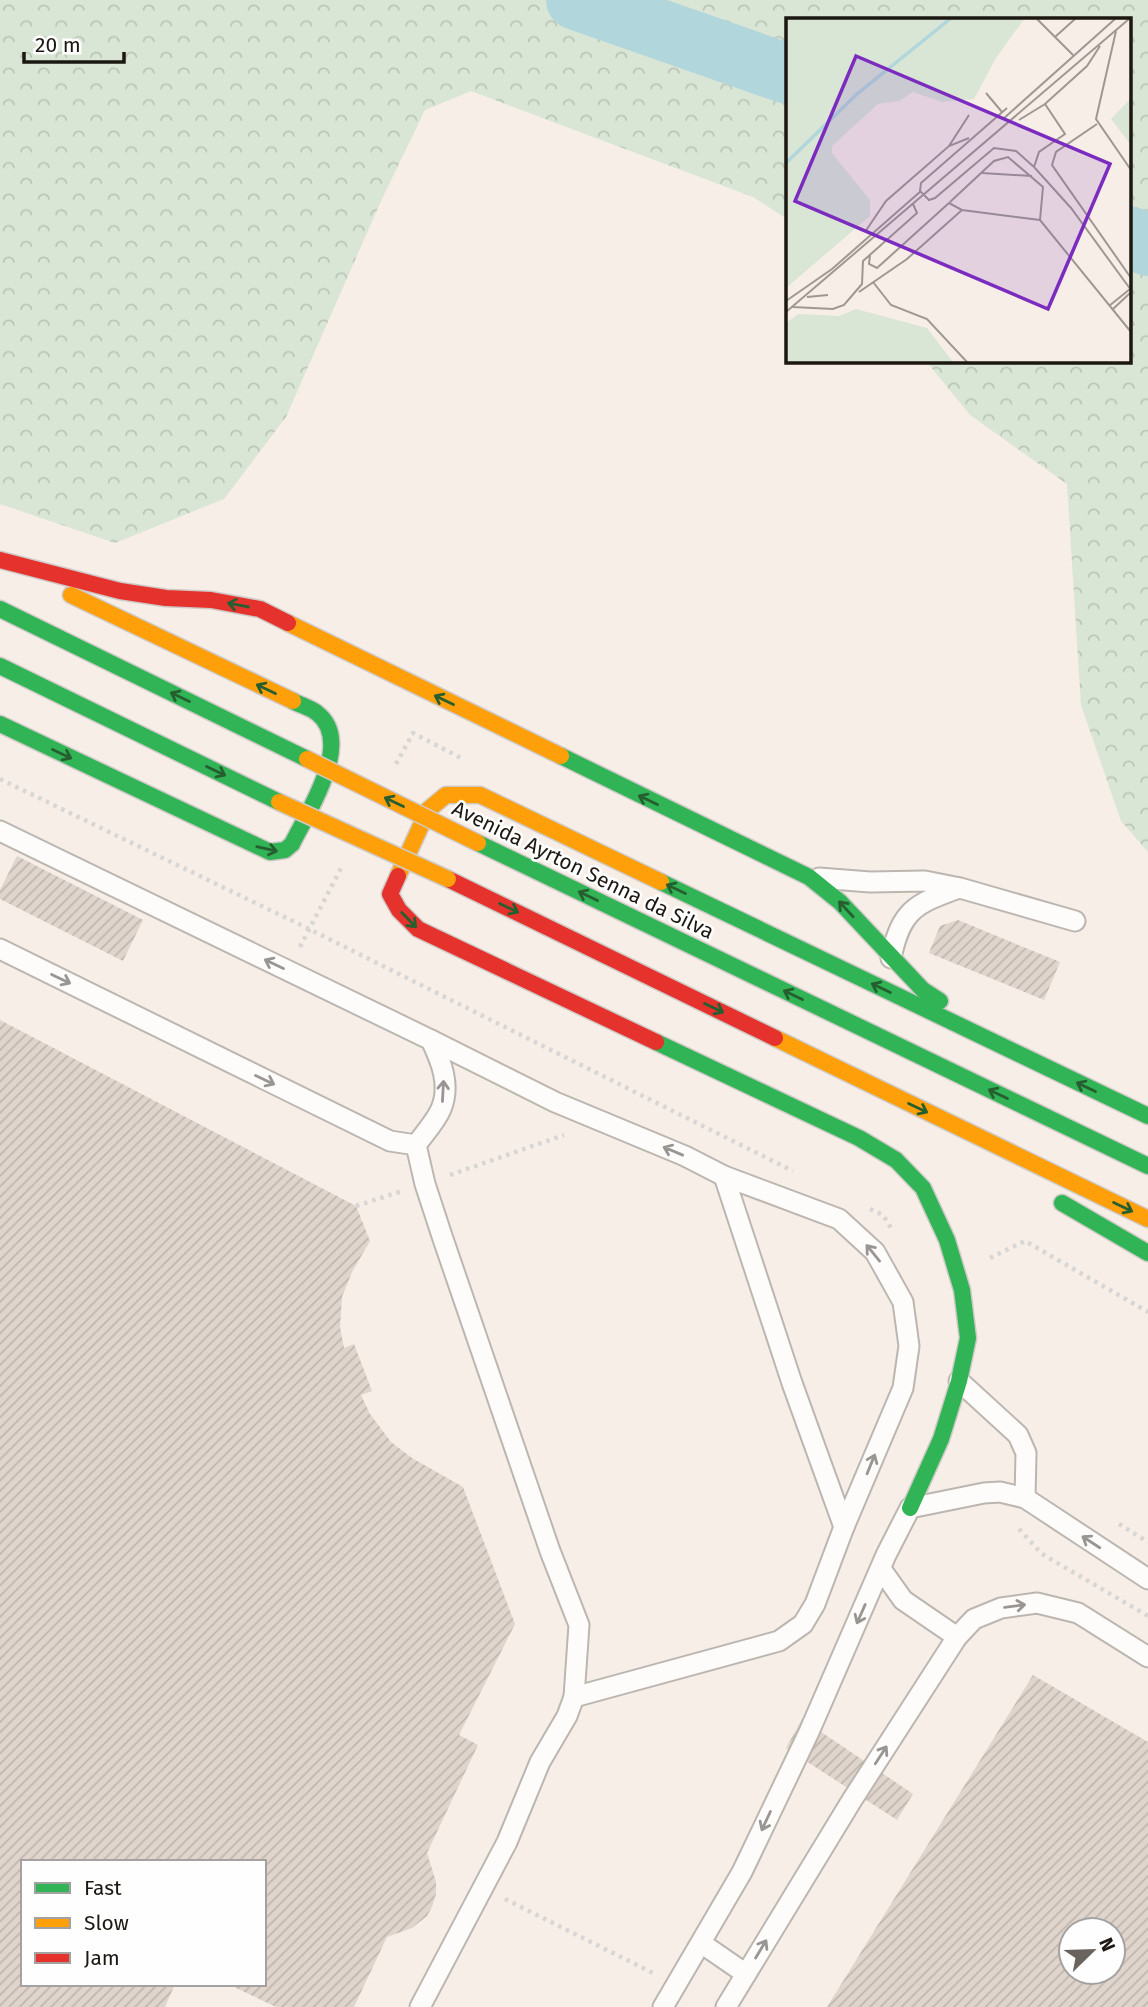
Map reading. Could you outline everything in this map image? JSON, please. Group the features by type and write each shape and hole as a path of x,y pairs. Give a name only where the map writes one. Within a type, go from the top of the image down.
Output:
{"highway":[{"path":"0,560 317,713 327,726 332,742 328,768 292,844 285,850 270,852 0,724"},
{"path":"0,560 120,590 166,598 211,600 260,609 809,877 840,902 923,990 1030,1060"},
{"name":"Avenida Ayrton Senna da Silva","path":"0,609 1148,1166"},
{"path":"0,666 279,802 448,878 1148,1219"},
{"path":"910,1508 947,1421 968,1338 962,1290 947,1240 923,1188 896,1160 859,1138 418,929 399,910 390,894 428,810 446,796 480,795 1148,1116"},
{"path":"1006,1151 1065,1206 1148,1253"}],"lane":[{"path":"0,831 555,1102 685,1156 724,1176 839,1219 875,1252 903,1302 909,1346 902,1388 815,1604 803,1624 779,1641 574,1697"},
{"path":"809,877 925,881 960,888 1075,921"},
{"path":"891,958 902,925 915,906 960,888"},
{"path":"0,949 390,1141 416,1145"},
{"path":"420,2007 508,1842 540,1762 567,1716 574,1697 579,1625 550,1550 425,1184 416,1145 441,1109 445,1091 443,1065 431,1040"},
{"path":"724,1176 792,1383 844,1527"},
{"path":"959,1381 1018,1434 1026,1453 1025,1498"},
{"path":"663,2007 748,1860 910,1508 984,1493 1000,1492 1025,1498 1148,1579"},
{"path":"881,1569 903,1600 957,1637"},
{"path":"726,2007 852,1800 957,1637 974,1619 1001,1608 1037,1603 1078,1613 1148,1657"},
{"path":"701,1942 746,1974"}],"path":[{"path":"988,1259 1025,1241 1148,1312"},
{"path":"483,1888 676,1984"}],"green space":[{"path":"0,0 1148,0 1148,852 1121,821 1081,705 1067,484 970,415 927,362 1130,362 1130,18 786,18 786,218 753,197 471,91 425,110 381,201 286,417 224,499 115,543 0,504"}],"building":[{"path":"17,856 143,920 123,961 0,899 0,890"},
{"path":"958,920 1060,962 1044,1000 929,953 940,926"},
{"path":"0,1020 356,1206 370,1241 352,1272 342,1297 340,1327 344,1348 354,1344 372,1391 361,1395 370,1414 391,1442 412,1458 463,1487 515,1624 459,1735 478,1745 427,1853 436,1882 432,1907 427,1916 412,1928 387,1937 354,2007 276,2007 232,1986 266,1986 266,1860 21,1860 21,1986 174,1986 165,2007 0,2007"},
{"path":"1033,1675 1148,1742 1148,2007 827,2007"},
{"path":"802,1719 913,1794 897,1820 786,1748"}],"waterway":[{"path":"576,0 786,73"},
{"path":"1130,237 1148,246"}],"traffic: fast":[{"path":"0,609 307,759"},
{"path":"0,666 279,802"},
{"path":"0,724 270,852 285,850 292,844 317,797 330,759 331,741 327,726 315,711 293,701"},
{"path":"561,756 809,877 840,902 923,990 940,1001"},
{"path":"478,843 1148,1166"},
{"path":"661,882 1148,1116"},
{"path":"656,1042 859,1138 896,1160 923,1188 947,1240 962,1290 968,1338 959,1381 941,1439 910,1508"},
{"path":"1062,1203 1148,1253"}],"traffic: slow":[{"path":"71,595 293,701"},
{"path":"288,623 561,756"},
{"path":"307,759 478,843"},
{"path":"398,876 428,810 446,795 480,795 661,882"},
{"path":"279,802 448,879"},
{"path":"775,1038 1148,1219"}],"traffic: jam":[{"path":"0,560 120,591 166,598 211,600 260,609 288,623"},
{"path":"398,876 390,894 399,910 418,929 656,1042"},
{"path":"448,879 775,1038"}]}
